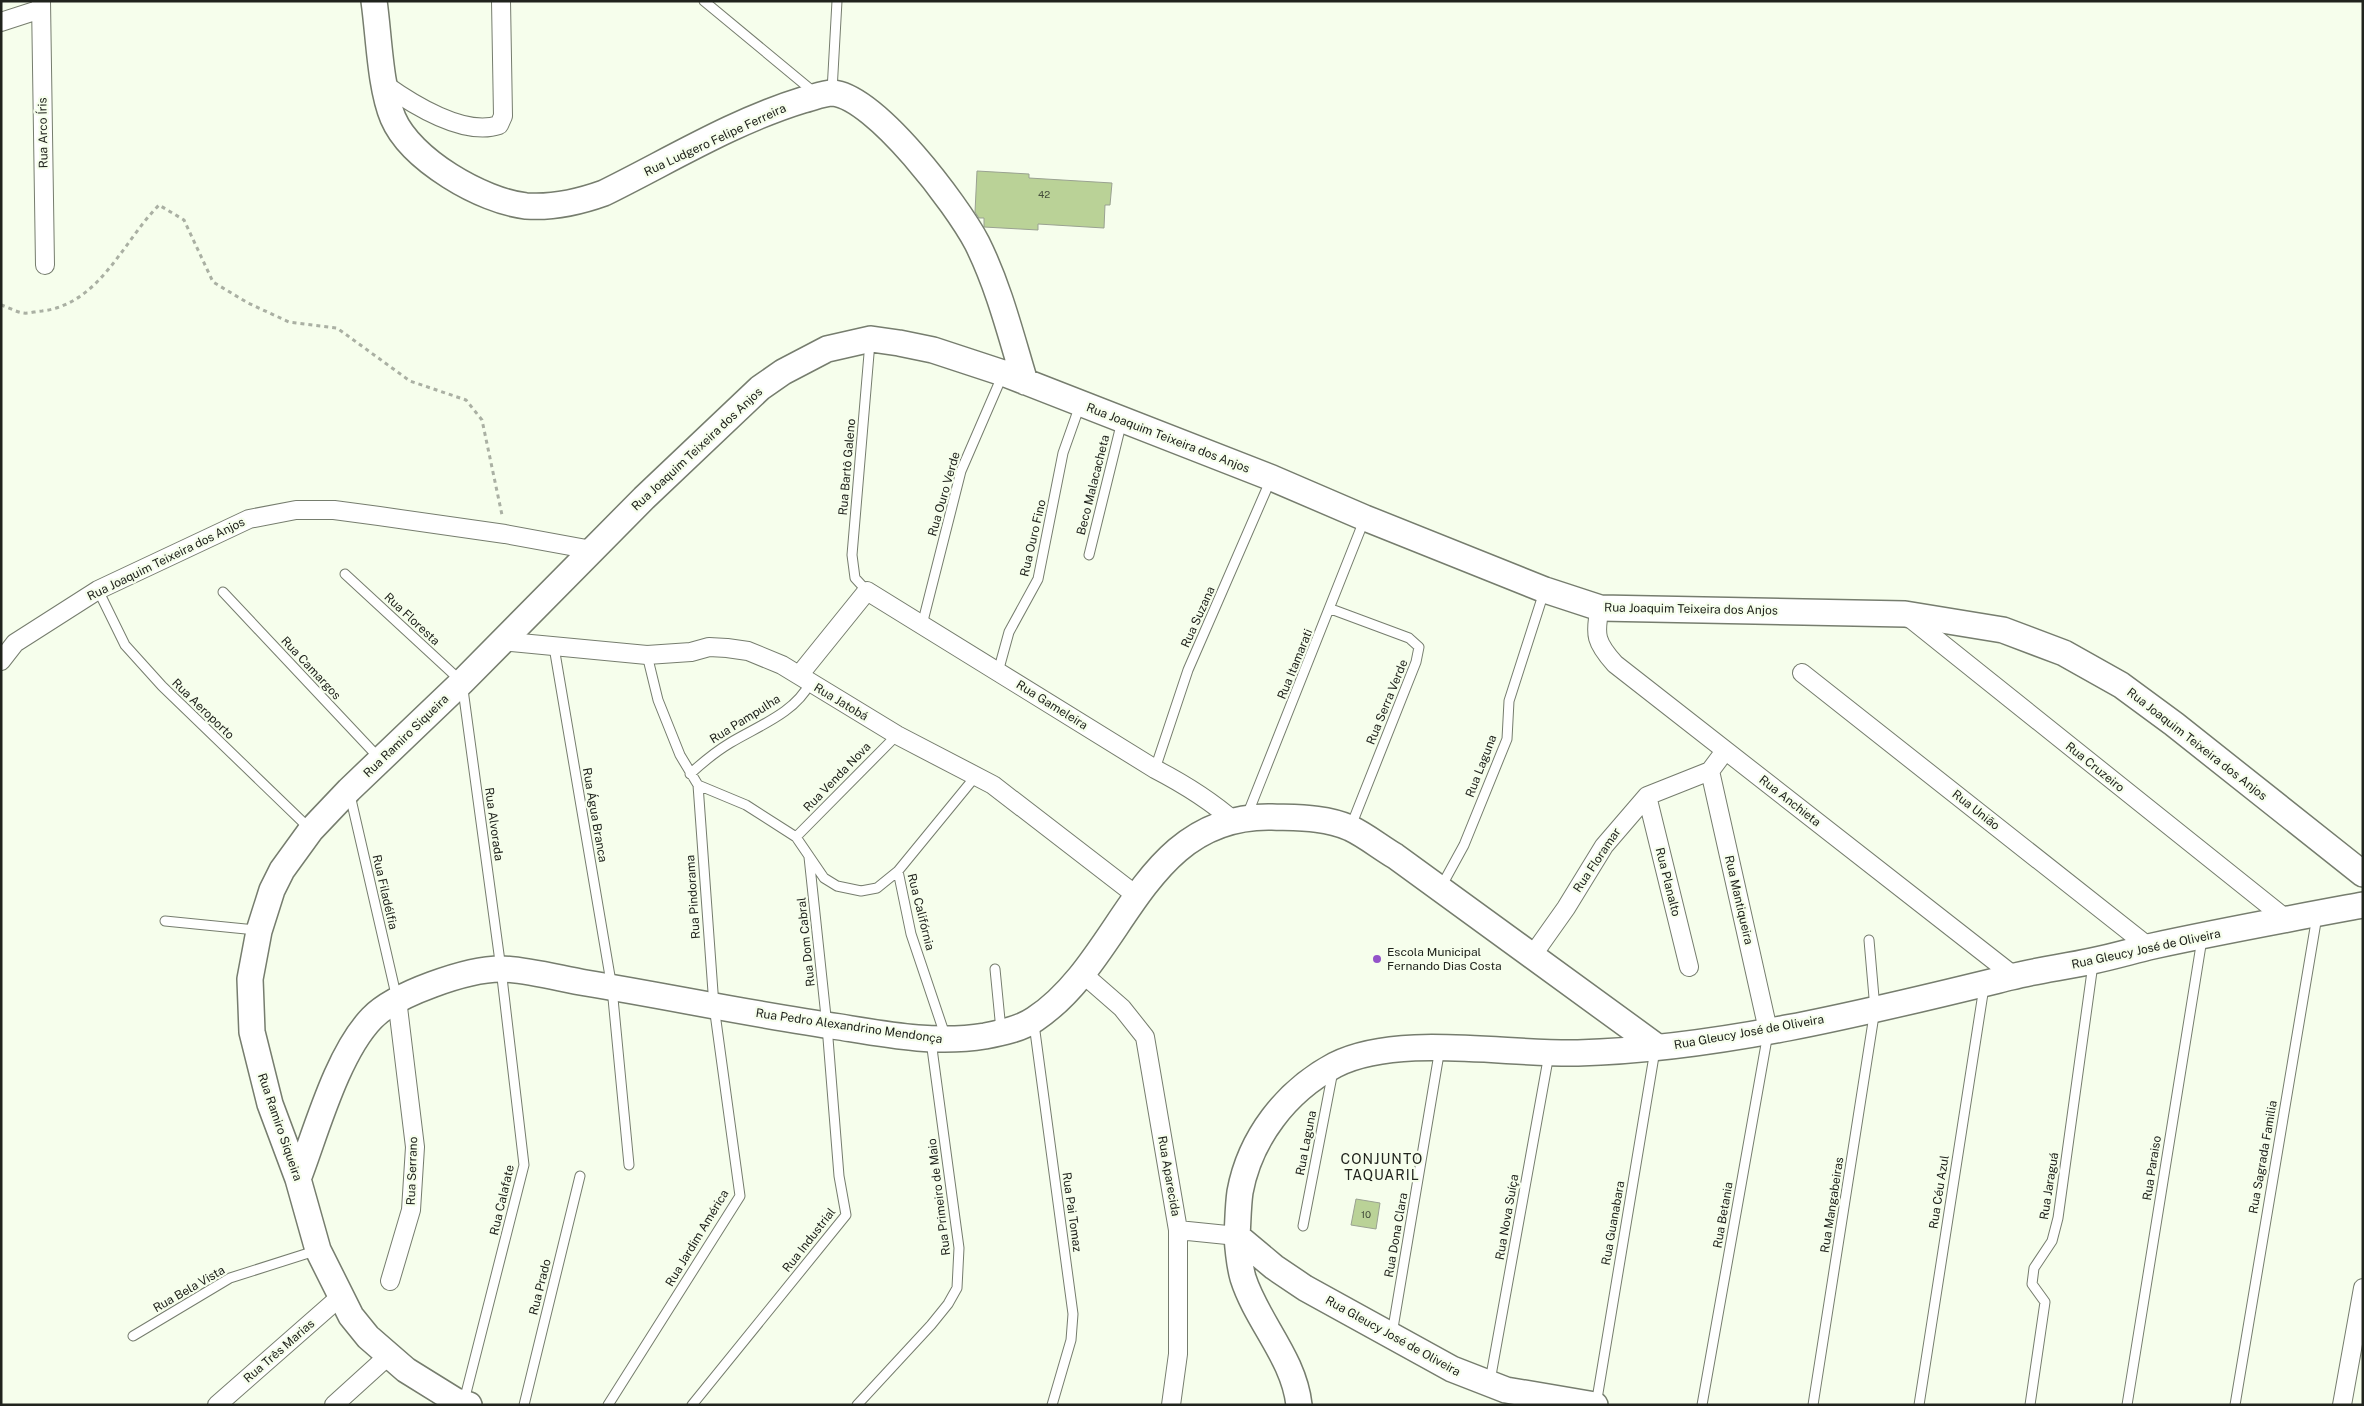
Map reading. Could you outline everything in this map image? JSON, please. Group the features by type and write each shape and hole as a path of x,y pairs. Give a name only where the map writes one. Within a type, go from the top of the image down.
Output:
{"street":[{"name":"Rua Ludgero Felipe Ferreira","path":"374,1 384,84 394,120 417,150 442,170 487,195 509,203 527,206 576,203 604,193 778,108 825,94"},
{"path":"384,84 403,98 462,125 487,129 499,124 503,116 501,1"},
{"path":"1,22 41,5"},
{"name":"Rua Arco Íris","path":"41,5 45,265"},
{"path":"825,94 849,98 868,109 888,128 954,207 977,243 998,296 1014,378"},
{"name":"Rua Joaquim Teixeira dos Anjos","path":"1,661 15,643 98,590 249,519 296,510 334,510 505,534 592,550 760,388 783,372 827,349 871,339 933,350 1014,378 1272,478 1365,518 1545,590 1600,608 1905,614 2003,630 2064,653 2121,684 2363,874"},
{"name":"Rua Ramiro Siqueira","path":"460,1403 406,1370 388,1356 368,1338 340,1296 318,1250 298,1179 270,1104 252,1032 250,978 259,931 272,890 282,870 311,830 349,790 462,682 592,550"},
{"path":"805,679 867,591"},
{"name":"Rua Gameleira","path":"867,591 1241,820"},
{"name":"Rua Anchieta","path":"1600,608 1596,628 1597,638 1604,652 1615,664 2014,976"},
{"name":"Rua Cruzeiro","path":"1905,614 2286,919"},
{"name":"Rua Jatobá","path":"501,641 647,655 691,652 709,647 748,651 805,679 897,735 993,786 1138,896"},
{"name":"Rua União","path":"1802,673 2149,947"},
{"path":"1710,771 1725,751"},
{"name":"Rua Floramar","path":"1532,956 1566,908 1604,846 1647,796 1710,771"},
{"name":"Rua Mantiqueira","path":"1710,771 1768,1030"},
{"name":"Rua Planalto","path":"1647,796 1689,967"},
{"name":"Rua Pedro Alexandrino Mendonça","path":"298,1179 337,1077 353,1044 369,1020 383,1007 440,982 500,969 827,1026 939,1041 1001,1033 1033,1021 1066,993 1083,974 1160,865 1177,848 1193,837 1241,820 1311,818 1350,828 1395,856 1656,1046"},
{"name":"Rua Gleucy José de Oliveira","path":"1299,1405 1298,1396 1283,1357 1260,1315 1244,1279 1238,1258 1237,1236 1240,1194 1247,1165 1265,1127 1292,1098 1334,1066 1358,1056 1378,1051 1440,1048 1549,1054 1700,1043 1875,1009 2014,976 2093,961 2149,947 2363,905"},
{"name":"Rua Aparecida","path":"1083,974 1122,1008 1145,1036 1178,1230 1178,1354 1171,1405"},
{"name":"Rua Serrano","path":"390,1281 411,1210 415,1147 397,1000"},
{"path":"1178,1230 1237,1236"},
{"name":"Rua Gleucy José de Oliveira","path":"1237,1236 1274,1267 1305,1288 1424,1356 1489,1385 1506,1390 1595,1405"},
{"path":"2342,1405 2363,1288"},
{"name":"Rua Três Marias","path":"217,1405 340,1296"},
{"path":"334,1405 388,1356"}],"lane":[{"path":"704,1 825,94"},
{"path":"825,94 837,1"},
{"name":"Rua Bartô Galeno","path":"867,591 856,578 852,555 871,339"},
{"name":"Rua Ouro Verde","path":"922,625 961,471 1014,378"},
{"name":"Rua Ouro Fino","path":"998,672 1008,632 1038,579 1063,453 1080,405"},
{"name":"Beco Malacacheta","path":"1089,555 1122,420"},
{"name":"Rua Suzana","path":"1155,769 1188,670 1272,478"},
{"name":"Rua Itamarati","path":"1241,820 1330,609 1365,518"},
{"name":"Rua Floresta","path":"345,574 462,682"},
{"name":"Rua Aeroporto","path":"98,590 125,645 162,686 311,830"},
{"name":"Rua Laguna","path":"1440,889 1464,845 1507,739 1509,701 1545,590"},
{"name":"Rua Camargos","path":"223,592 381,760"},
{"name":"Rua Serra Verde","path":"1330,609 1409,638 1419,647 1416,662 1350,828"},
{"name":"Rua Água Branca","path":"554,647 612,988"},
{"path":"647,655 658,700 690,774 698,785"},
{"name":"Rua Pampulha","path":"690,774 709,757 786,710 805,694 805,679"},
{"name":"Rua Alvorada","path":"462,682 500,969"},
{"name":"Rua Venda Nova","path":"796,837 897,735"},
{"path":"898,871 975,777"},
{"name":"Rua Califórnia","path":"698,785 746,805 796,837 824,878 837,886 861,890 877,888 898,871 911,934 939,1041"},
{"name":"Rua Pindorama","path":"698,785 714,1006"},
{"name":"Rua Filadélfia","path":"349,790 397,1000"},
{"name":"Rua Dom Cabral","path":"809,857 827,1026"},
{"name":"Rua Sagrada Familia","path":"2235,1405 2317,913"},
{"path":"165,921 259,931"},
{"name":"Rua Paraiso","path":"2127,1405 2203,936"},
{"name":"Rua Mangabeiras","path":"1813,1405 1875,1009 1869,940"},
{"name":"Rua Jaraguá","path":"2030,1405 2045,1302 2032,1284 2034,1268 2052,1241 2058,1218 2093,961"},
{"name":"Rua Calafate","path":"460,1403 524,1165 500,969"},
{"path":"994,969 1001,1033"},
{"name":"Rua Céu Azul","path":"1919,1405 1984,984"},
{"path":"612,988 629,1165"},
{"name":"Rua Jardim América","path":"608,1405 740,1196 714,1006"},
{"name":"Rua Pai Tomaz","path":"1033,1021 1073,1314 1071,1340 1052,1405"},
{"name":"Rua Industrial","path":"692,1405 846,1215 839,1176 827,1026"},
{"name":"Rua Betania","path":"1702,1405 1768,1030"},
{"name":"Rua Primeiro de Maio","path":"857,1405 931,1325 948,1304 957,1288 959,1248 939,1041"},
{"name":"Rua Guanabara","path":"1595,1405 1656,1046"},
{"name":"Rua Dona Clara","path":"1392,1337 1440,1048"},
{"name":"Rua Nova Suíça","path":"1489,1385 1549,1054"},
{"name":"Rua Laguna","path":"1303,1226 1334,1066"},
{"name":"Rua Prado","path":"524,1405 580,1176"},
{"name":"Rua Bela Vista","path":"133,1336 230,1278 318,1250"}],"path":[{"path":"1,304 24,313 51,310 80,296 115,263 145,219 159,205 184,220 213,282 248,303 289,322 337,328 410,381 466,400 482,420 505,534"}],"building":[{"path":"977,171 1029,174 1029,178 1112,183 1110,205 1105,205 1104,228 1038,224 1038,230 984,227 984,218 979,218 975,212"},
{"path":"1356,1199 1380,1203 1376,1229 1351,1225"}],"place":[{"name":"Escola Municipal Fernando Dias Costa","path":"1377,959"}],"district":[{"name":"CONJUNTO TAQUARIL","path":"1382,1168"}]}
